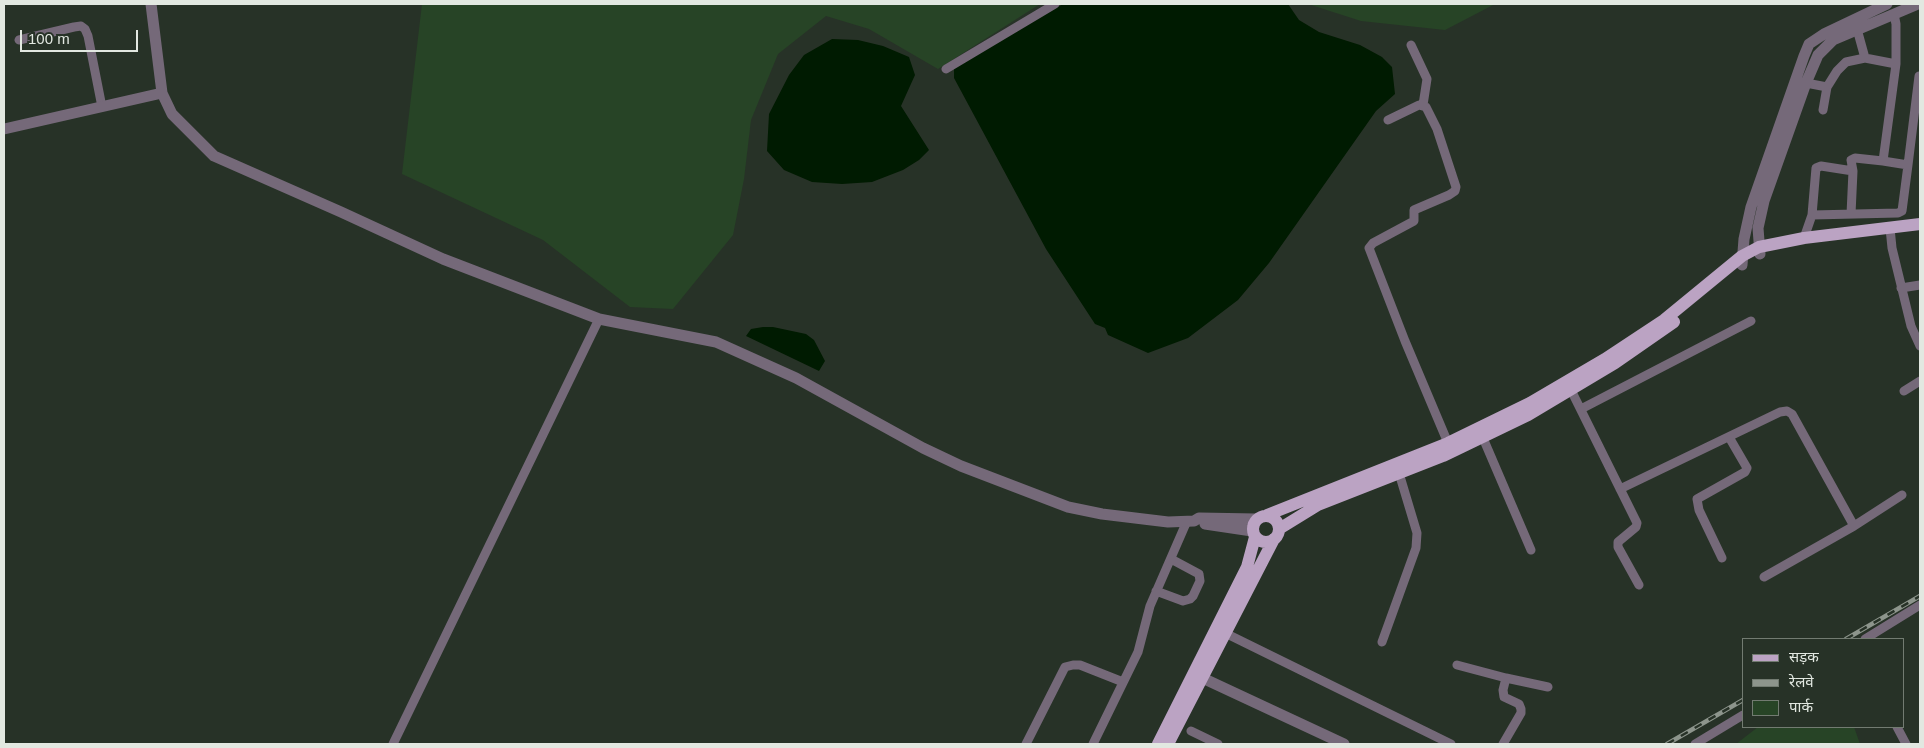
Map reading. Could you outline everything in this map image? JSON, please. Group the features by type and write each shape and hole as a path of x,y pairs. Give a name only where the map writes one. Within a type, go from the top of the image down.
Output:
{"main road":[{"path":"1760,251 1890,231 1920,224"},
{"path":"1258,526 1448,443 1530,403 1606,359 1664,320 1742,261 1760,251 1804,238 1890,231 1920,232"},
{"path":"1258,526 1261,541 1268,542 1318,506 1443,456 1528,415 1662,332 1742,261"},
{"path":"1158,744 1197,676 1225,633 1277,534 1278,523 1273,518 1258,526 1247,567 1197,676 1168,744"}],"street":[{"path":"151,4 162,93 172,114 214,156 443,259 599,319 716,342 796,378 923,448 961,466 1068,507 1102,514 1168,522 1190,521 1200,524 1258,526"},
{"path":"946,69 1056,4"},
{"path":"1742,261 1751,207 1809,44 1824,34 1891,9 1918,4"},
{"path":"1760,251 1758,228 1764,201 1806,83 1818,55 1833,40 1857,29 1891,9"},
{"path":"1883,161 1896,64 1896,24 1891,9"},
{"path":"19,40 74,27 81,26 85,29 102,107"},
{"path":"1857,29 1865,58"},
{"path":"1411,45 1427,79 1423,105"},
{"path":"1823,110 1828,88 1837,71 1846,62 1865,58 1896,64"},
{"path":"1812,215 1898,213 1902,211 1919,76"},
{"path":"1806,83 1828,88"},
{"path":"4,129 162,93"},
{"path":"1388,120 1419,105 1423,105"},
{"path":"1423,105 1426,107 1437,130 1456,187 1449,196 1414,210 1414,220 1373,243 1370,248 1405,341 1448,443"},
{"path":"1851,214 1853,171 1851,160 1855,158 1908,165"},
{"path":"1804,238 1812,215 1816,168 1821,166 1853,171"},
{"path":"1890,231 1901,288 1916,326 1920,346"},
{"path":"1901,288 1920,285"},
{"path":"393,744 599,319"},
{"path":"1581,409 1751,321"},
{"path":"1904,391 1920,381"},
{"path":"1571,390 1636,523 1636,527 1619,540 1618,547 1639,585"},
{"path":"1620,489 1780,412 1787,411 1792,414 1854,526"},
{"path":"1722,558 1699,510 1697,499 1744,472 1747,468 1729,437"},
{"path":"1482,438 1532,550"},
{"path":"1382,642 1416,548 1418,533 1400,473"},
{"path":"1764,577 1854,526 1902,495"},
{"path":"1093,744 1138,652 1150,606 1190,521"},
{"path":"1156,591 1183,601 1193,596 1200,581 1199,574 1172,560"},
{"path":"1867,638 1920,605"},
{"path":"1225,633 1451,744"},
{"path":"1026,744 1064,667 1073,664 1080,665 1123,682"},
{"path":"1457,665 1548,687"},
{"path":"1197,676 1344,744"},
{"path":"1503,744 1521,709 1519,704 1504,696 1503,690 1506,678"},
{"path":"1695,744 1742,716"},
{"path":"1898,728 1906,744"},
{"path":"1191,731 1218,744"}],"green space":[{"path":"422,4 1040,4 938,69 869,29 826,16 778,54 751,120 744,179 733,235 673,309 630,307 543,240 402,174"},
{"path":"1308,4 1495,4 1445,30 1361,21"},
{"path":"1757,728 1854,728 1860,744 1736,744"}],"shaded area":[{"path":"1063,4 1288,4 1299,20 1319,32 1360,45 1382,57 1392,67 1395,94 1376,111 1269,263 1238,300 1188,338 1148,353 1108,335 1105,328 1095,324 1046,249 954,78 954,68"},
{"path":"832,39 858,40 883,46 909,57 915,75 901,106 929,150 919,160 903,170 872,182 842,184 812,182 784,170 767,151 769,114 789,75 804,55"},
{"path":"773,327 806,334 814,340 825,361 819,371 746,336 751,329"}],"railway":[{"path":"1848,638 1920,596"},
{"path":"1667,744 1742,701"}]}
